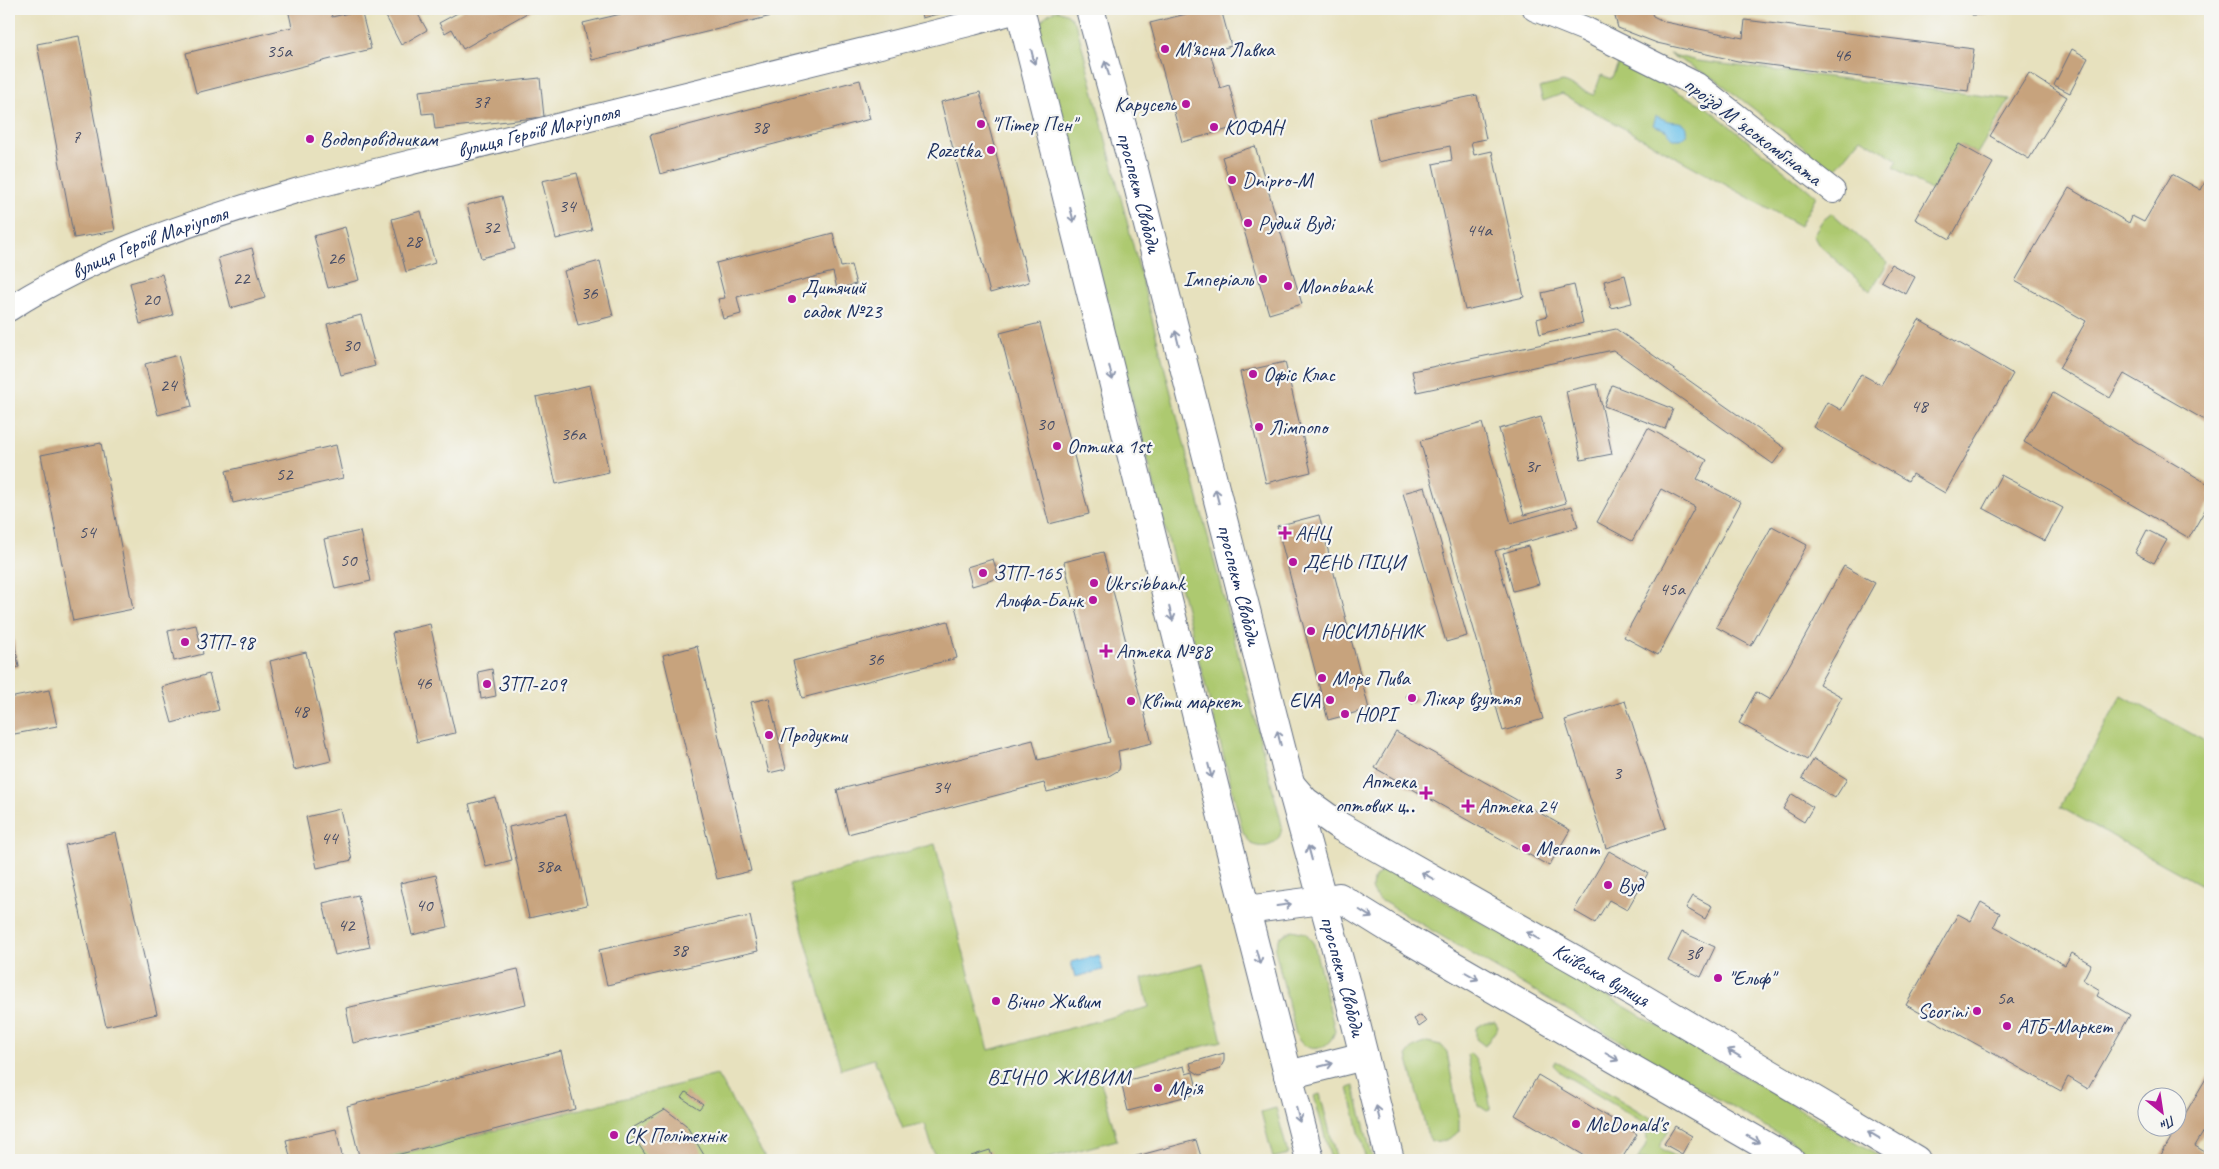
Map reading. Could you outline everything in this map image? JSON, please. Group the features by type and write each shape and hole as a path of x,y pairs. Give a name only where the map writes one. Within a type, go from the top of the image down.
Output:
{"main road":[{"path":"1022,9 1310,1160"},
{"name":"проспект Свободи","path":"1090,9 1136,175 1390,1160"},
{"name":"Київська вулиця","path":"1292,785 1305,801 1342,827 1632,992 1916,1160"},
{"path":"1246,910 1339,897 1392,930 1790,1160"},
{"path":"1288,1075 1364,1056"}],"street":[{"name":"вулиця Героїв Маріуполя","path":"9,309 73,271 208,217 290,193 1022,9"},
{"name":"проїзд Мʼясокомбіната","path":"1535,9 1585,29 1697,85 1833,191"}],"green space":[{"path":"1057,10 1068,14 1077,27 1281,821 1281,834 1274,843 1269,845 1258,846 1251,844 1243,832 1041,42 1040,26 1044,18"},
{"path":"1669,54 1697,61 2010,99 1977,154 1959,144 1932,191 1894,167 1898,160 1861,138 1834,171 1715,79"},
{"path":"1619,62 1705,106 1816,196 1800,226 1562,94 1543,101 1539,88 1563,82 1594,95 1601,75 1611,79"},
{"path":"1832,213 1888,263 1870,291 1818,244 1813,235 1822,221"},
{"path":"2122,695 2210,744 2210,890 2060,807"},
{"path":"935,844 989,1050 1149,1007 1142,979 1203,963 1222,1041 1099,1075 1117,1140 1042,1160 936,1160 925,1124 903,1129 874,1059 841,1069 790,884"},
{"path":"1389,870 1887,1160 1822,1160 1377,898 1372,889 1373,879 1382,871"},
{"path":"1292,930 1306,933 1314,944 1335,1031 1328,1043 1322,1047 1311,1048 1305,1046 1296,1035 1275,949 1280,937"},
{"path":"1486,1022 1495,1022 1498,1027 1485,1046 1476,1039 1476,1028"},
{"path":"1427,1042 1441,1045 1447,1052 1459,1119 1459,1131 1443,1141 1431,1141 1427,1133 1407,1055 1413,1048"},
{"path":"1469,1053 1481,1070 1489,1096 1490,1110 1487,1111 1478,1105 1467,1055"},
{"path":"1555,1061 1669,1129 1659,1147 1679,1159 1637,1160 1647,1138 1643,1122 1561,1073 1553,1065"},
{"name":"СК Політехнік","path":"717,1075 767,1160 377,1160"},
{"path":"1354,1086 1373,1160 1366,1160 1348,1088"},
{"path":"1320,1094 1337,1160 1331,1160 1314,1096"},
{"path":"1276,1108 1288,1154 1273,1158 1261,1112"}],"water":[{"path":"1656,116 1668,121 1685,124 1687,135 1681,139 1673,139 1666,130 1653,125"},
{"path":"1099,955 1103,970 1075,977 1071,962"}],"building":[{"path":"288,9 330,9 332,17 361,10 371,49 196,93 186,53 292,27"},
{"path":"382,9 415,9 427,30 401,45"},
{"path":"465,9 534,9 463,49 452,29 445,33 439,23"},
{"path":"642,9 800,9 592,60 583,23"},
{"path":"920,9 956,9 922,18"},
{"path":"1206,9 1221,9 1231,46 1210,52 1220,88 1229,85 1240,126 1182,142 1150,23"},
{"path":"1613,9 1650,9 1653,16 1665,22 1743,38 1745,20 1974,49 1968,91 1738,61 1657,43 1618,28"},
{"path":"1972,9 2002,9 2002,13 1972,15"},
{"path":"79,36 115,231 74,238 37,44"},
{"path":"2072,49 2088,58 2070,93 2054,85"},
{"path":"2029,73 2067,97 2029,159 1990,136"},
{"path":"540,78 544,117 435,129 433,113 422,114 419,91"},
{"path":"860,80 870,119 660,174 650,135"},
{"path":"980,92 1029,282 990,293 941,102"},
{"path":"1477,95 1486,139 1471,142 1474,155 1492,151 1524,297 1465,310 1433,164 1452,160 1450,146 1378,162 1369,118"},
{"path":"1959,144 1993,163 1950,239 1915,219"},
{"path":"1255,146 1302,304 1269,314 1222,157"},
{"path":"577,173 592,230 556,239 542,181"},
{"path":"2172,174 2201,190 2205,182 2210,185 2210,423 2124,374 2110,398 2059,368 2086,321 2015,281 2069,188 2129,223 2132,216 2144,222"},
{"path":"502,196 515,249 481,258 467,205"},
{"path":"421,211 435,263 406,272 392,219"},
{"path":"345,227 359,280 328,288 314,236"},
{"path":"833,233 841,267 851,265 856,284 837,289 833,272 737,297 741,314 723,319 718,299 725,298 716,263"},
{"path":"252,248 265,298 231,308 218,258"},
{"path":"600,261 613,316 578,325 564,271"},
{"path":"1891,264 1915,277 1906,294 1881,281"},
{"path":"162,274 173,315 140,324 130,283"},
{"path":"1625,275 1632,303 1611,308 1604,281"},
{"path":"1574,285 1583,323 1540,334 1537,319 1547,316 1542,293"},
{"path":"361,315 375,366 341,375 327,324"},
{"path":"1919,320 2013,374 1945,493 1912,474 1908,481 1813,427 1827,402 1841,410 1861,374 1881,385"},
{"path":"1040,323 1089,514 1049,524 1000,333"},
{"path":"1616,329 1785,448 1773,464 1613,350 1417,392 1412,371"},
{"path":"178,355 192,406 158,415 145,364"},
{"path":"1285,362 1311,472 1266,483 1240,372"},
{"path":"1597,384 1612,454 1581,460 1566,391"},
{"path":"590,385 609,472 556,484 536,397"},
{"path":"1612,385 1673,409 1665,429 1604,406"},
{"path":"2053,393 2210,485 2210,501 2189,538 2024,442"},
{"path":"1541,417 1566,503 1524,515 1499,429"},
{"path":"1482,423 1511,523 1572,506 1578,527 1495,551 1543,719 1503,731 1420,441"},
{"path":"1648,428 1707,460 1697,479 1741,502 1658,655 1624,637 1695,507 1661,489 1632,541 1597,522"},
{"path":"101,443 133,609 73,621 41,455"},
{"path":"336,445 343,478 233,503 226,471"},
{"path":"2001,475 2063,508 2045,541 1983,508"},
{"path":"1425,487 1467,636 1446,642 1403,493"},
{"path":"1319,515 1369,709 1328,720 1277,526"},
{"path":"1772,526 1807,545 1751,646 1716,627"},
{"path":"2147,530 2167,540 2154,563 2135,553"},
{"path":"360,531 371,581 335,589 324,539"},
{"path":"1528,546 1539,584 1513,591 1503,553"},
{"path":"1103,552 1152,743 1118,751 1119,770 1107,777 1047,792 1044,783 848,834 837,790 1033,740 1038,760 1110,742 1064,562"},
{"name":"ЗТП-165","path":"993,559 999,578 972,586 967,567"},
{"path":"1844,566 1875,583 1819,684 1842,697 1807,760 1739,723 1756,692 1770,700"},
{"path":"948,621 957,658 802,698 793,661"},
{"path":"11,624 19,667 9,669 9,625"},
{"path":"430,624 455,733 417,742 392,633"},
{"name":"ЗТП-98","path":"196,625 203,654 174,661 168,631"},
{"path":"697,646 751,871 717,879 663,655"},
{"path":"306,652 331,761 294,770 270,661"},
{"name":"ЗТП-209","path":"492,669 496,696 481,699 478,672"},
{"path":"209,674 219,710 172,723 162,687"},
{"path":"49,690 57,726 9,735 9,698"},
{"name":"Лікар взуття","path":"1411,692 1418,700 1412,704 1406,696"},
{"name":"Продукти","path":"769,698 786,769 769,773 751,702"},
{"path":"1625,701 1666,828 1606,848 1565,720"},
{"path":"1396,732 1570,830 1549,866 1375,768"},
{"path":"1814,759 1847,779 1835,798 1802,778"},
{"path":"1792,794 1813,807 1804,822 1783,809"},
{"path":"495,797 512,860 486,867 469,804"},
{"path":"340,809 352,860 317,868 306,817"},
{"path":"566,814 587,905 529,918 509,827"},
{"path":"116,833 157,1014 106,1026 65,845"},
{"path":"1609,851 1648,873 1627,910 1609,900 1595,923 1574,911"},
{"path":"436,875 448,927 412,935 400,883"},
{"path":"358,895 370,947 335,955 323,903"},
{"path":"1693,896 1712,906 1705,919 1686,908"},
{"path":"1981,902 2000,913 1994,926 2065,965 2072,953 2091,964 2083,980 2100,990 2097,996 2130,1015 2088,1089 2068,1077 2061,1091 1906,1005 1958,914 1971,921"},
{"path":"750,916 758,951 607,985 599,950"},
{"path":"1682,932 1715,947 1701,977 1668,961"},
{"path":"518,969 526,1004 353,1043 346,1008"},
{"path":"1421,1015 1426,1022 1419,1027 1414,1019"},
{"path":"561,1051 575,1109 377,1160 360,1160 347,1106"},
{"path":"1224,1053 1224,1061 1220,1069 1200,1075 1192,1070 1190,1063"},
{"name":"Мрія","path":"1184,1066 1186,1074 1193,1072 1197,1088 1190,1089 1192,1095 1128,1111 1121,1082"},
{"name":"McDonald's","path":"1538,1075 1637,1134 1621,1160 1592,1160 1515,1115"},
{"path":"2208,1075 2210,1077 2210,1121 2195,1146 2210,1155 2210,1160 2158,1160 2172,1136 2186,1136 2186,1112"},
{"path":"686,1092 703,1104 699,1109 682,1098"},
{"path":"665,1109 686,1125 707,1160 649,1160 629,1130"},
{"path":"1675,1126 1692,1136 1682,1154 1664,1144"},
{"path":"336,1129 343,1160 291,1160 286,1140"},
{"path":"1196,1140 1202,1160 1122,1160"},
{"path":"990,1150 993,1160 972,1160 971,1156"}],"place":[{"name":"М'ясна Лавка","path":"1165,49"},
{"name":"Карусель","path":"1186,104"},
{"name":"\"Пітер Пен\"","path":"981,124"},
{"name":"КОФАН","path":"1214,127"},
{"name":"Водопровідникам","path":"310,139"},
{"name":"Rozetka","path":"991,150"},
{"name":"Dnipro-M","path":"1232,180"},
{"name":"Рудий Вуді","path":"1248,223"},
{"name":"Імперіаль","path":"1263,279"},
{"name":"Monobank","path":"1288,286"},
{"name":"Дитячий садок №23","path":"792,299"},
{"name":"Офіс Клас","path":"1253,374"},
{"name":"Лімпопо","path":"1259,427"},
{"name":"Оптика 1st","path":"1057,446"},
{"name":"АНЦ","path":"1285,533"},
{"name":"ДЕНЬ ПІЦИ","path":"1293,562"},
{"name":"ЗТП-165","path":"983,573"},
{"name":"Ukrsibbank","path":"1094,583"},
{"name":"Альфа-Банк","path":"1093,600"},
{"name":"НОСИЛЬНИК","path":"1311,631"},
{"name":"ЗТП-98","path":"185,642"},
{"name":"Аптека №88","path":"1106,651"},
{"name":"Море Пива","path":"1322,678"},
{"name":"ЗТП-209","path":"487,684"},
{"name":"Лікар взуття","path":"1412,698"},
{"name":"EVA","path":"1330,700"},
{"name":"Квіти маркет","path":"1131,701"},
{"name":"НОРІ","path":"1345,714"},
{"name":"Продукти","path":"769,735"},
{"name":"Аптека оптових ц‥","path":"1426,793"},
{"name":"Аптека 24","path":"1468,806"},
{"name":"Мегаопт","path":"1526,848"},
{"name":"Вуд","path":"1608,885"},
{"name":"\"Ельф\"","path":"1718,978"},
{"name":"Вічно Живим","path":"996,1001"},
{"name":"Scorini","path":"1977,1011"},
{"name":"АТБ-Маркет","path":"2007,1026"},
{"name":"Мрія","path":"1158,1088"},
{"name":"McDonald's","path":"1576,1124"},
{"name":"СК Політехнік","path":"614,1135"}],"district":[{"name":"ВІЧНО ЖИВИМ","path":"1059,1077"}]}
